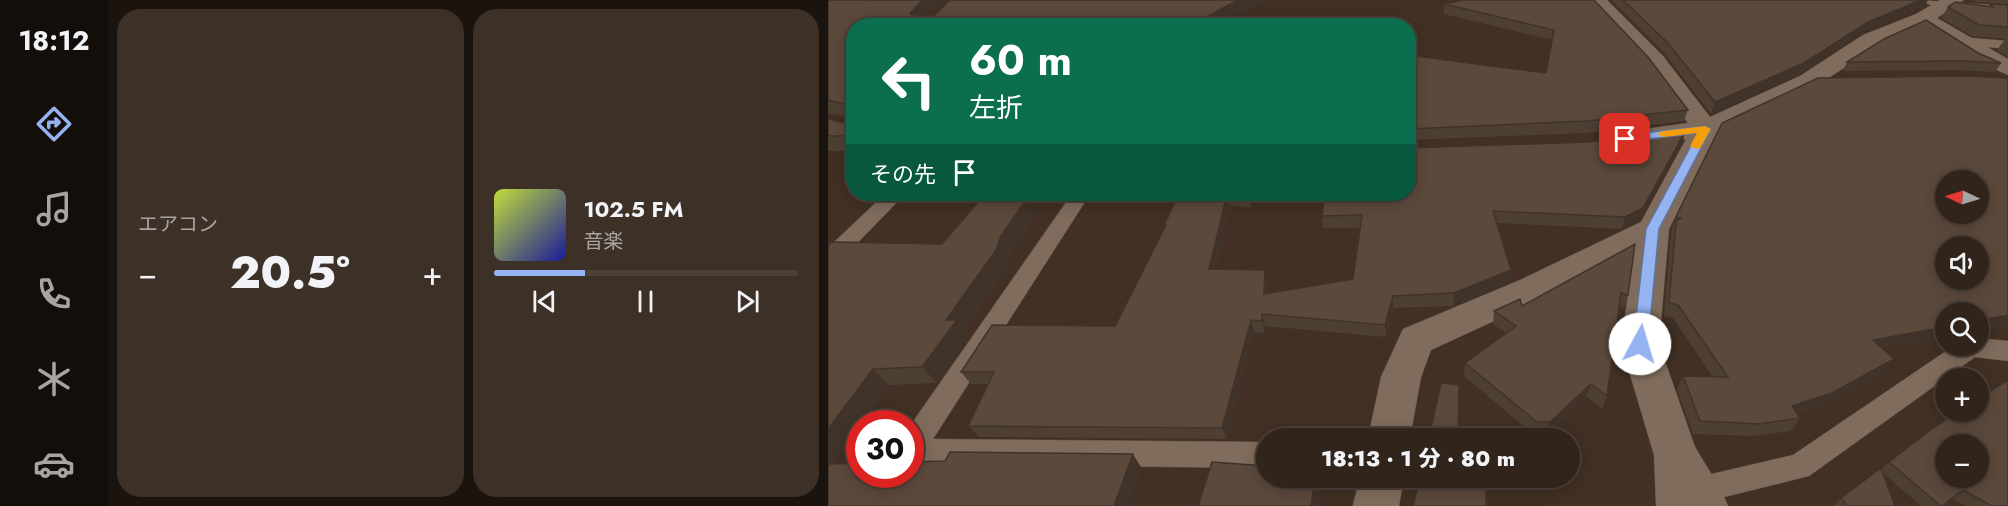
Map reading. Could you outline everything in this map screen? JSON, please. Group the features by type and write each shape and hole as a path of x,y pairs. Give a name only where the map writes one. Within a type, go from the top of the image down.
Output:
{"street":[{"path":"1596,0 1655,61 1705,129"},
{"path":"1618,140 1705,129 1808,81 1871,40 1936,6 1960,41 2008,68"},
{"path":"1808,81 1854,80"},
{"path":"1689,489 1640,344 1653,229 1705,129"},
{"path":"1391,428 1401,377 1416,340 1532,289 1653,229"},
{"path":"1376,506 1380,488"}],"lane":[{"path":"1936,6 2008,9"},
{"path":"1960,41 2008,45"},
{"path":"828,260 889,201"},
{"path":"924,430 1076,201"},
{"path":"1689,489 1799,467 1971,347 2008,351"},
{"path":"924,451 1256,455"}],"building":[{"path":"828,0 923,0 910,13 912,15 935,15 950,0 1238,0 1205,18 846,18 846,136 828,136 828,119 845,123 845,104 828,100"},
{"path":"1464,0 1594,0 1648,57 1688,110 1587,121 1416,129 1416,56 1546,73 1554,30 1444,4"},
{"path":"1623,0 1921,0 1868,22 1804,63 1715,102 1668,43"},
{"path":"1955,2 1993,7 1990,4 2008,5 2008,27 1979,25 1948,7"},
{"path":"1926,20 1978,53 2001,63 1847,62 1884,39"},
{"path":"1965,76 2008,78 2008,315 1989,319 1989,302 1935,302 1935,329 1873,340 1894,359 1832,393 1792,406 1800,418 1759,424 1700,421 1683,376 1728,377 1678,305 1669,303 1676,221 1681,218 1676,217 1722,123 1818,78"},
{"path":"1686,130 1643,208 1625,217 1493,211 1511,270 1454,293 1393,296 1385,325 1262,314 1262,321 1251,320 1222,428 968,426 994,372 961,372 992,325 1115,326 1166,225 1164,225 1176,201 1225,201 1209,269 1265,270 1264,294 1353,279 1362,215 1322,216 1324,201 1416,201 1416,148 1588,142"},
{"path":"979,201 1025,201 1001,236 996,250 946,320 957,320 922,367 873,369 828,429 828,245 831,242 942,244"},
{"path":"1635,244 1628,295 1621,293 1607,396 1591,384 1550,422 1537,422 1465,363 1516,326 1494,311 1520,299 1522,306"},
{"path":"2008,380 2008,506 1992,506 1963,490 1941,506 1889,462 1943,422 1989,422 1989,392"},
{"path":"1441,383 1459,385 1458,428 1431,428"},
{"path":"950,452 1133,454 1114,506 828,506 828,464 846,463 846,488 924,488 924,462 945,461"},
{"path":"1212,462 1256,465 1256,488 1313,488 1311,506 1198,506"},
{"path":"1881,468 1895,506 1847,506 1841,498"},
{"path":"1417,488 1486,489 1486,506 1413,506"}],"slow traffic":[{"path":"1663,134 1705,129 1696,146"}],"route":[{"path":"1625,139 1705,129 1653,229 1640,344"}]}
